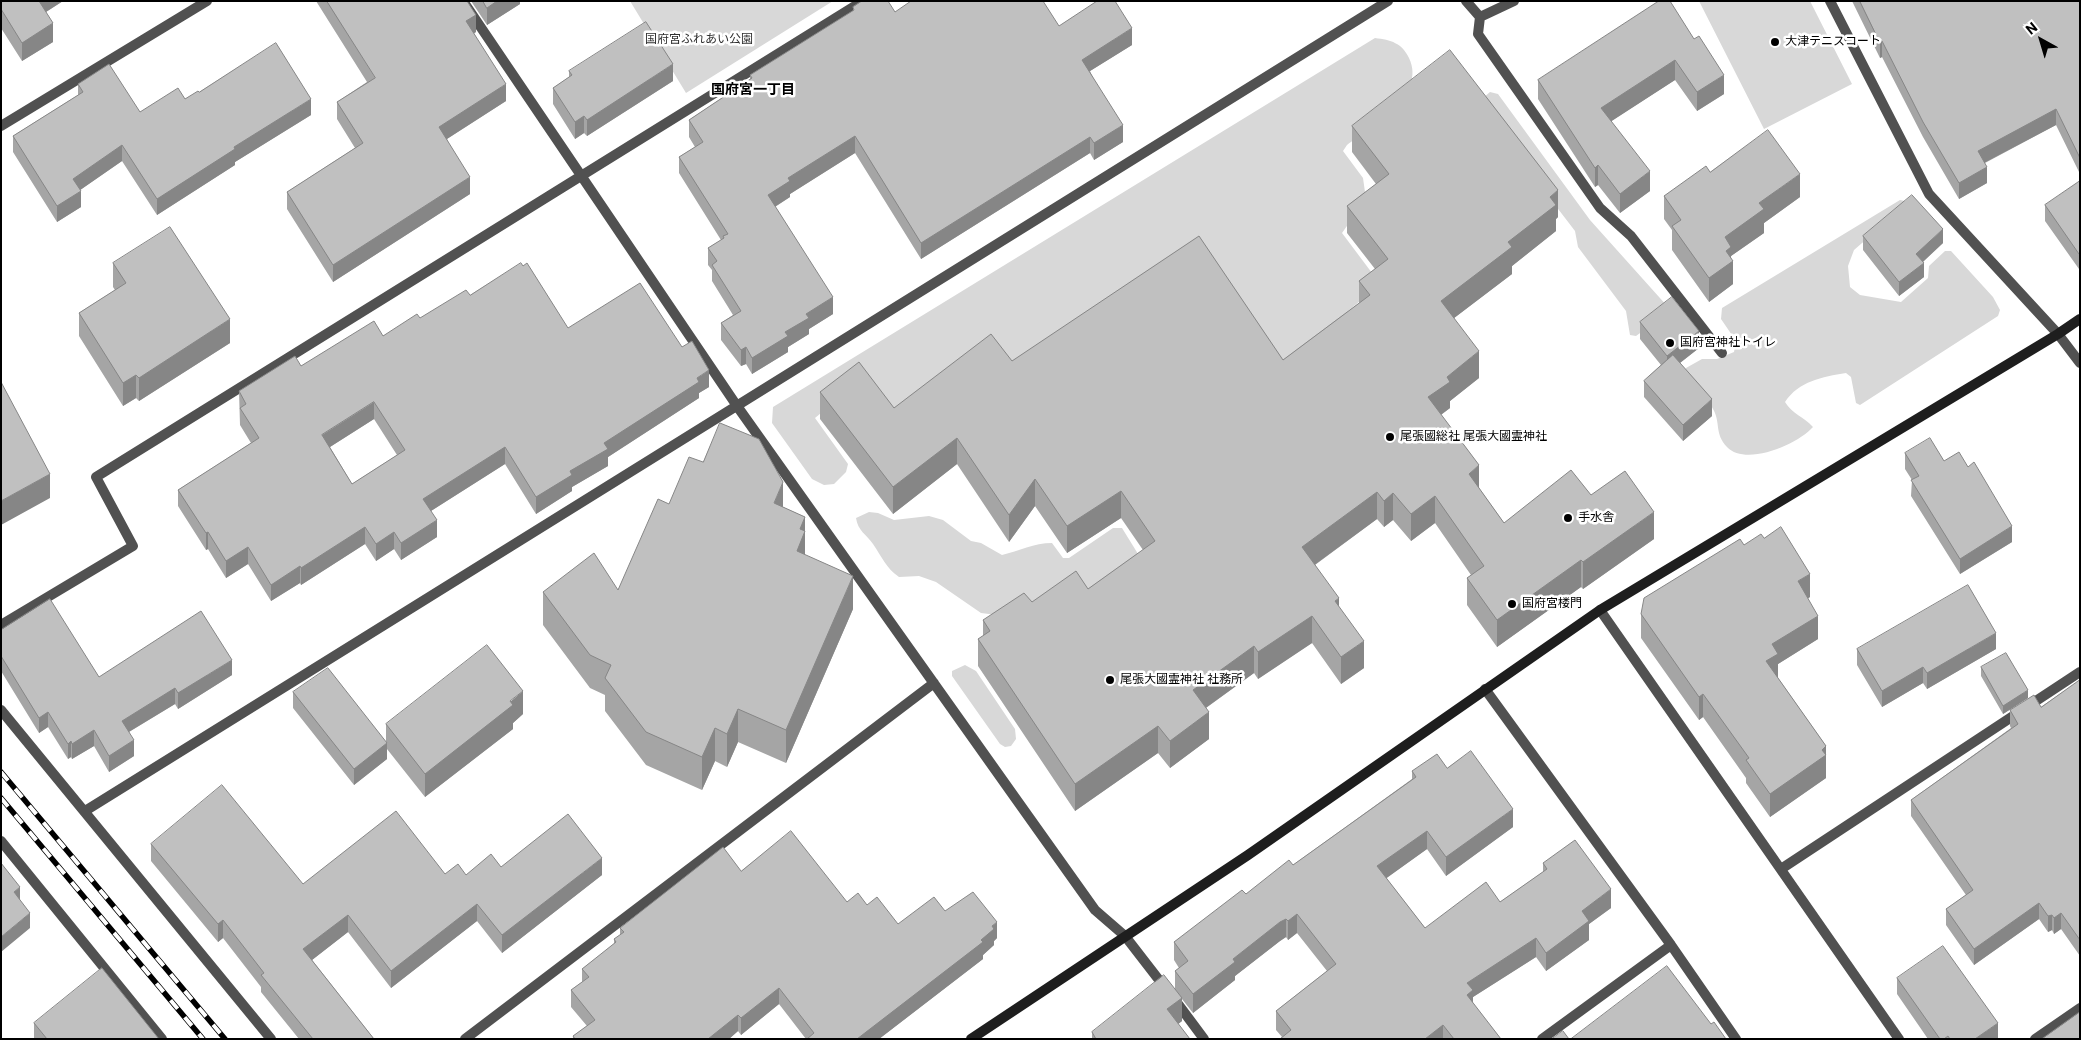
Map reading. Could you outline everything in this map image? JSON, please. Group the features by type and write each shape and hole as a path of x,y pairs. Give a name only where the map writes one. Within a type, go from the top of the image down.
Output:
{"street":[{"path":"1,126 207,1"},
{"path":"463,1 737,406 1094,910 1125,936 1204,1039"},
{"path":"1,625 133,546 96,477 863,1"},
{"path":"85,811 1388,1"},
{"path":"1466,1 1480,17 1478,34 1600,208 1631,236 1722,353"},
{"path":"1480,17 1514,1"},
{"path":"1830,1 1929,194 2058,334 2080,363"},
{"path":"971,1039 1248,855 1600,610 2080,319"},
{"path":"1600,610 1900,1039"},
{"path":"1781,869 2080,672"},
{"path":"465,1039 934,683"},
{"path":"1485,689 1671,945 1736,1039"},
{"path":"1,710 271,1039"},
{"path":"1,841 162,1039"},
{"path":"1542,1039 1671,945"},
{"path":"2035,1039 2080,1008"}],"green space":[{"name":"国府宮ふれあい公園","path":"630,1 833,1 686,93"},
{"name":"大津テニスコート","path":"1699,1 1810,1 1852,84 1764,129"},
{"path":"1375,38 1391,41 1403,49 1409,58 1412,72 1410,85 1404,97 1394,109 1347,145 1343,151 1363,178 1366,199 1342,233 1378,281 1378,286 1281,367 899,427 856,384 815,418 848,464 846,472 834,484 824,485 812,479 772,423 773,407"},
{"path":"1490,92 1498,94 1590,220 1668,307 1669,312 1636,336 1630,335 1626,311 1578,247 1575,231 1483,111 1483,98"},
{"path":"1900,200 1905,201 1907,204 1854,250 1848,266 1850,287 1860,295 1901,302 1928,278 1929,266 1945,251 1951,251 1993,297 2000,310 1998,316 1860,405 1856,403 1851,377 1846,373 1820,378 1797,389 1785,402 1791,410 1813,427 1806,434 1784,446 1772,451 1746,455 1736,453 1727,447 1720,437 1717,419 1710,404 1684,373 1686,368 1702,359 1717,359 1734,352 1736,341 1721,319 1722,308"},
{"path":"869,512 878,513 894,520 929,516 943,520 971,541 981,543 1002,555 1045,543 1052,543 1063,558 1069,558 1113,528 1122,528 1143,562 1091,603 1005,616 981,613 936,582 919,576 899,577 895,574 887,566 859,526 856,518"},
{"path":"965,665 976,671 1015,729 1016,739 1011,746 1005,747 1000,744 952,676 952,671"}],"building":[{"path":"1,1 39,1 53,23 22,43 1,9"},
{"path":"327,1 467,1 476,15 466,21 506,84 439,127 470,177 333,265 287,192 363,143 337,102 375,78"},
{"path":"483,1 497,1 487,8"},
{"path":"862,1 888,1 895,12 911,1 1043,1 1059,26 1097,1 1115,1 1132,28 1082,60 1123,125 1094,143 1090,137 921,243 855,136 788,178 790,181 768,195 833,297 806,314 809,318 785,332 788,336 752,358 746,347 741,350 721,323 741,311 712,265 717,261 708,248 728,234 679,157 703,142 689,120 752,78 750,75 854,10 853,7"},
{"path":"1659,1 1670,1 1694,39 1699,36 1724,75 1697,92 1675,60 1601,108 1650,171 1620,194 1598,165 1595,168 1538,80"},
{"path":"1860,1 2080,1 2080,158 2056,109 1978,151 1987,167 1959,183 1923,122"},
{"path":"646,22 673,64 587,120 584,116 575,122 553,88 572,75 569,71"},
{"path":"276,43 311,99 234,147 235,149 157,199 122,145 73,179 81,191 57,206 13,136 83,92 78,84 109,64 140,112 178,88 185,99 199,92"},
{"path":"1450,50 1558,190 1550,197 1556,205 1508,242 1512,247 1441,301 1479,351 1447,377 1450,382 1428,397 1479,465 1469,474 1504,523 1571,470 1591,495 1625,471 1654,512 1583,562 1581,560 1497,620 1467,578 1484,566 1435,496 1411,514 1393,493 1384,501 1377,492 1302,547 1339,598 1335,601 1364,641 1341,657 1312,616 1258,652 1254,646 1193,690 1209,712 1170,741 1158,726 1075,784 978,639 990,631 983,620 1024,593 1032,602 1076,571 1088,589 1155,541 1121,491 1067,526 1035,479 1009,515 957,438 893,487 820,392 859,362 894,408 991,334 1012,361 1199,236 1283,360 1370,295 1359,281 1388,259 1347,206 1389,174 1352,126"},
{"path":"1768,130 1800,174 1759,203 1764,209 1725,237 1731,247 1726,251 1733,261 1709,278 1672,226 1681,220 1664,196 1706,166 1710,172"},
{"path":"2080,181 2080,253 2079,254 2045,205"},
{"path":"1912,195 1943,229 1916,254 1924,263 1899,282 1863,236"},
{"path":"170,227 230,319 139,378 136,375 123,383 79,313 126,283 113,263"},
{"path":"521,263 523,266 527,263 568,328 640,283 682,347 692,341 709,370 697,378 699,382 604,443 608,449 570,471 572,475 536,497 505,447 423,499 437,520 401,543 394,532 376,544 365,527 271,585 248,547 226,561 178,490 259,438 240,408 246,404 239,391 295,356 301,366 374,321 383,336 417,314 420,318 466,290 470,295","holes":["374,402 405,450 352,484 322,435"]},
{"path":"1672,297 1699,331 1667,356 1640,322"},
{"path":"1673,355 1712,399 1683,425 1644,381"},
{"path":"1,382 50,474 1,501"},
{"path":"720,423 759,439 783,482 774,503 805,517 800,529 805,531 797,551 853,576 786,730 738,709 727,734 715,728 702,757 646,732 605,678 611,665 590,655 543,592 594,553 618,590 658,499 669,504 689,457 703,462"},
{"path":"1930,438 1944,461 1959,452 1968,467 1974,462 2012,526 1960,559 1911,480 1919,476 1905,453"},
{"path":"1781,527 1810,574 1798,581 1818,616 1772,644 1778,654 1766,661 1826,746 1822,750 1826,755 1770,794 1746,760 1749,758 1703,694 1699,697 1641,614 1644,598 1740,539 1744,545 1761,534 1764,538"},
{"path":"1968,585 1996,633 1927,673 1923,667 1882,691 1857,649"},
{"path":"50,599 99,677 201,611 232,660 178,693 175,688 122,721 134,740 109,756 94,730 72,744 71,741 68,744 48,712 39,718 1,656 1,630"},
{"path":"487,645 523,691 510,701 513,705 425,774 386,724"},
{"path":"2006,653 2028,690 2003,706 1981,667"},
{"path":"328,668 387,743 354,769 293,692"},
{"path":"2080,680 2080,940 2061,913 2054,918 2052,915 2048,916 2039,903 1974,949 1946,909 1973,890 1911,800 2018,724 2010,710 2034,695 2041,707"},
{"path":"1471,751 1513,809 1446,857 1427,831 1377,866 1425,928 1486,882 1500,902 1547,869 1543,863 1575,840 1611,889 1582,911 1589,921 1546,953 1536,938 1467,983 1473,990 1467,995 1501,1039 1454,1039 1443,1025 1425,1039 1280,1039 1291,1030 1276,1011 1336,964 1297,914 1288,921 1286,919 1280,922 1233,959 1235,962 1193,994 1175,971 1188,961 1174,942 1242,890 1246,894 1289,860 1293,865 1416,777 1412,771 1437,754 1447,768"},
{"path":"222,785 303,884 396,811 445,874 458,864 466,875 491,854 501,867 568,814 602,858 502,935 477,904 391,971 348,915 303,949 374,1039 313,1039 261,975 264,973 223,920 218,924 151,844"},
{"path":"791,831 847,902 858,893 867,905 877,897 898,924 934,897 945,911 973,892 997,922 992,926 994,929 981,940 983,942 857,1039 807,1039 814,1033 779,988 741,1018 738,1015 708,1039 575,1039 573,1036 595,1020 571,990 589,977 582,969 616,942 614,939 624,932 620,928 723,847 741,871"},
{"path":"1,863 20,887 14,892 30,913 1,937"},
{"path":"1943,946 1998,1023 1975,1039 1950,1039 1948,1036 1940,1039 1897,978"},
{"path":"1667,966 1711,1024 1714,1022 1726,1039 1571,1039"},
{"path":"102,968 159,1039 47,1039 34,1023"},
{"path":"1164,975 1182,998 1167,1009 1190,1039 1096,1039 1092,1032"},
{"path":"2080,1012 2080,1039 2042,1039"},
{"path":"1563,1031 1569,1039 1552,1039"}],"railway":[{"path":"1,772 225,1039"},
{"path":"1,798 203,1039"}],"place":[{"name":"大津テニスコート","path":"1775,42"},
{"name":"国府宮神社トイレ","path":"1670,343"},
{"name":"尾張國総社 尾張大國霊神社","path":"1390,437"},
{"name":"手水舎","path":"1568,518"},
{"name":"国府宮楼門","path":"1512,604"},
{"name":"尾張大國霊神社 社務所","path":"1110,680"}],"district":[{"name":"国府宮一丁目","path":"753,90"}]}
